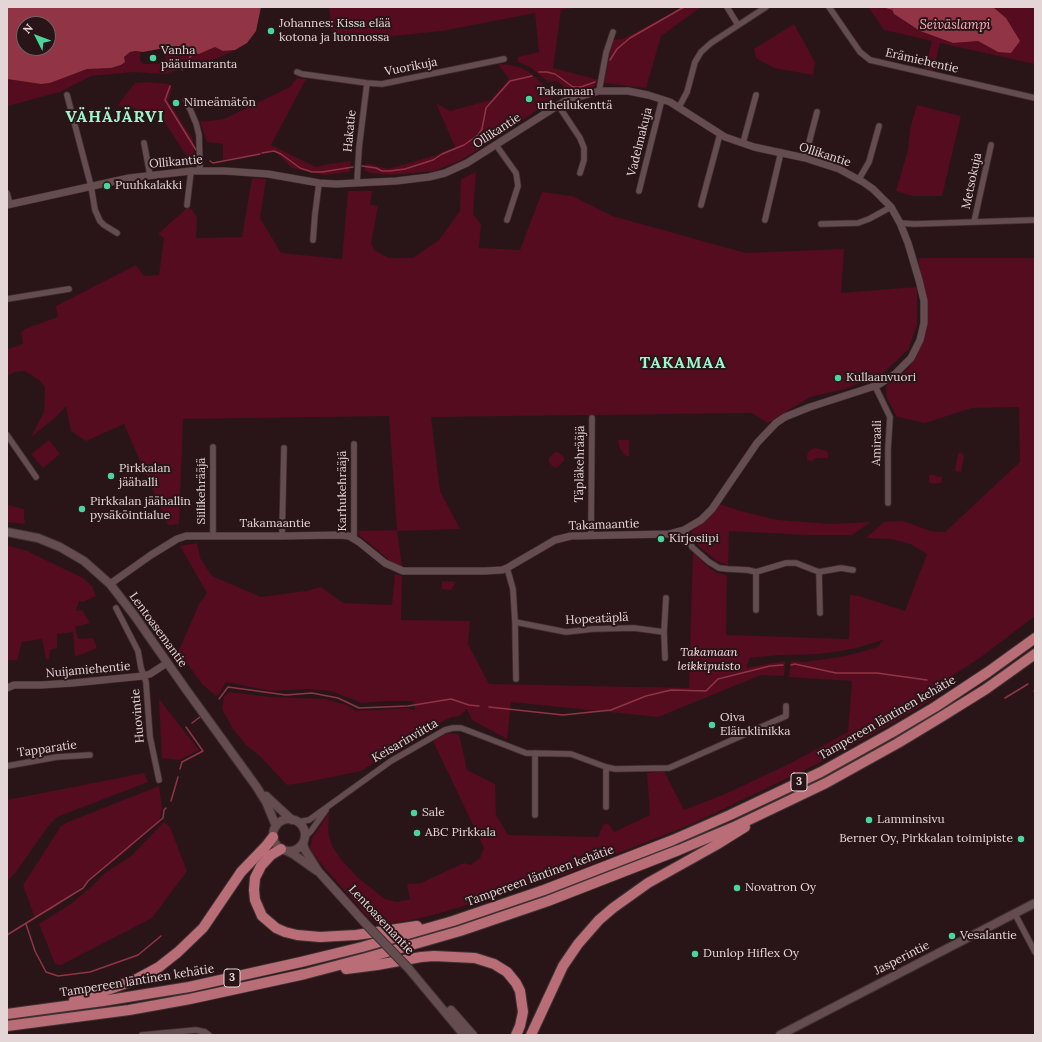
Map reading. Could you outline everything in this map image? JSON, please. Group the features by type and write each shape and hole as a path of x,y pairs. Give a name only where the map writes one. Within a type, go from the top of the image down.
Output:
{"highway":[{"name":"Tampereen läntinen kehätie","path":"7,1014 103,1001 239,976 362,947 453,921 544,890 611,865 730,816 821,772 935,707 988,672 1035,638"},
{"name":"Tampereen läntinen kehätie","path":"7,1026 129,1010 190,999 304,974 460,931 548,901 679,850 826,783 904,740 986,689 1035,654"},
{"path":"531,1035 563,966 578,944 599,920 648,883 716,845 782,804"},
{"path":"42,1009 125,984 169,960 203,928 236,878 273,837"},
{"path":"283,850 271,855 261,866 255,878 254,890 254,900 262,916 270,924 281,930 305,936 336,937 453,921"},
{"path":"304,974 377,965 420,957 462,957 485,960 507,972 516,983 520,991 523,1012 520,1026 516,1035"}],"main road":[{"name":"Lentoasemantie","path":"7,532 38,538 60,547 84,561 110,584 134,615 256,786 266,802 276,826"},
{"name":"Lentoasemantie","path":"256,786 279,809 295,821"},
{"path":"282,821 295,821 304,828 304,840 296,850 283,850 275,843 273,837 276,826 282,821"},
{"name":"Lentoasemantie","path":"304,840 305,850 318,871 364,922 409,968 464,1035"},
{"name":"Lentoasemantie","path":"283,850 293,854 318,871"},
{"name":"Jasperintie","path":"780,1035 1035,903"},
{"name":"Lentoasemantie","path":"425,987 445,1004 473,1035"}],"street":[{"path":"727,7 738,25"},
{"path":"679,107 687,92 698,56 711,43 766,7"},
{"name":"Erämiehentie","path":"829,7 860,52 870,60 1035,98"},
{"path":"599,91 606,53 613,32"},
{"name":"Vuorikuja","path":"297,72 302,74 382,84 504,59"},
{"name":"Hakatie","path":"357,182 359,148 367,83"},
{"name":"Ollikantie","path":"8,205 129,178 200,170 268,174 319,183 396,181 437,175 462,165 496,145 556,105 577,96 599,91 628,92 648,94 662,99 679,107 725,137 804,158 839,169 859,179 873,189 891,207 900,223 908,243 919,280"},
{"path":"67,95 91,186 95,210 100,221 116,233"},
{"path":"743,143 756,95"},
{"name":"Vadelmakuja","path":"639,191 662,99"},
{"path":"186,100 196,123 199,135 200,170"},
{"path":"556,105 560,108 580,138 584,148 584,160 580,173"},
{"path":"804,158 817,112"},
{"path":"859,179 869,162 879,126"},
{"path":"701,205 720,134"},
{"path":"144,143 150,175"},
{"path":"496,145 516,173 517,179 518,186 507,220"},
{"name":"Metsokuja","path":"974,222 991,145"},
{"path":"765,220 781,152"},
{"path":"188,205 191,171"},
{"path":"313,240 319,183"},
{"path":"7,193 8,205"},
{"path":"821,224 858,223 891,207"},
{"path":"900,223 914,224 1035,220"},
{"name":"Takamaantie","path":"110,584 151,555 177,539 186,536 340,535 354,539 385,563 402,571 485,571 502,570 507,568 555,540 571,536 669,534 684,530 701,520 712,509 757,443 776,423 785,417 810,407 875,386 895,374 911,358 920,340 924,323 924,301 919,280"},
{"path":"7,299 69,289"},
{"name":"Amiraali","path":"875,386 890,418 888,448 888,503"},
{"name":"Täpläkehrääjä","path":"592,418 592,535"},
{"path":"7,435 36,477"},
{"name":"Karhukehrääjä","path":"354,444 354,539"},
{"name":"Siilikehrääjä","path":"213,447 213,535"},
{"path":"282,536 284,448"},
{"path":"684,530 692,547 709,562 719,568 756,572 786,563 796,563 819,572 841,568 853,570"},
{"path":"507,568 513,589 516,679"},
{"path":"756,572 756,610"},
{"path":"819,572 820,613"},
{"path":"665,658 664,632 666,598"},
{"name":"Huovintie","path":"116,608 138,651 143,676 146,682 150,738 159,780"},
{"name":"Hopeatäplä","path":"515,622 566,632 593,628 634,628 664,632"},
{"name":"Nuijamiehentie","path":"7,688 14,685 73,684 143,676 150,674 167,663"},
{"name":"Keisarinviitta","path":"295,821 308,820 390,761 445,730 453,728 461,728 526,753 571,754 606,767 630,769 669,768 786,716 786,706"},
{"path":"535,753 535,815"},
{"name":"Tapparatie","path":"7,766 58,757 90,755"},
{"path":"606,767 606,807"},
{"name":"Keisarinviitta","path":"304,840 328,806"},
{"path":"1015,914 1035,952"},
{"path":"142,1035 196,1030 205,1032 209,1035"}],"green space":[{"path":"329,7 579,7 561,10 553,68 598,80 594,87 568,93 562,85 556,81 548,82 530,67 518,62 518,57 539,52 535,13 442,31 393,36 333,39"},
{"path":"684,7 701,7 661,36 646,88 604,83 613,40 623,39"},
{"path":"868,7 894,7 892,9 895,15 920,31 953,43 978,41 998,52 1006,18 993,7 1035,7 1035,64 940,43 933,71 925,69 932,41 884,30"},
{"path":"794,24 815,62 813,75 774,68 756,58 754,49"},
{"path":"215,47 223,51 235,50 220,57 165,74 134,72 91,76 60,92 7,106 7,79 41,84 50,83 87,69 111,68 121,65 125,62 124,57 130,52 140,51 140,60 143,64 161,64 166,60 164,48 186,53 199,54"},
{"path":"498,64 519,67 529,72 544,85 554,99 462,160 434,171 389,175 370,173 364,170 366,163 388,169 437,155 455,147 436,103 450,111 491,100 509,79"},
{"path":"297,78 306,79 271,145 316,167 351,161 349,172 325,175 292,168 275,151 223,160 223,144 207,142 200,122 224,119 290,87"},
{"path":"148,82 168,84 172,88 168,101 193,140 194,161 192,164 160,115 152,111 117,106 135,83"},
{"path":"917,105 961,116 942,196 913,196 896,191 908,150 910,129"},
{"path":"476,172 473,214 481,224 479,248 520,250 542,192 572,196 612,216 746,253 844,249 841,293 917,287 917,325 908,350 883,373 845,389 810,397 768,423 752,413 431,417 440,491 460,529 397,531 402,566 393,563 359,535 359,531 397,530 389,416 183,419 179,524 168,525 124,424 86,441 71,431 66,406 56,417 31,437 44,412 45,387 39,380 25,371 15,372 7,376 7,349 23,343 21,333 25,329 58,317 56,306 136,265 144,276 159,275 164,238 158,234 187,208 191,209 197,217 196,238 242,237 252,178 266,179 260,218 281,253 342,259 348,191 372,191 370,205 378,206 371,243 374,250 389,258 413,258 439,240 460,211 461,179"},
{"name":"Takamaan leikkipuisto","path":"918,258 1035,258 1035,616 981,657 926,693 933,699 886,727 821,762 692,824 568,873 444,912 412,920 378,925 366,915 317,859 310,848 312,838 329,813 328,832 332,846 340,858 357,877 385,899 397,902 410,899 407,884 421,883 464,863 470,865 480,858 484,848 433,741 447,733 459,734 467,770 495,784 496,815 508,835 598,837 603,825 608,823 614,832 650,815 647,773 664,771 684,810 725,794 791,763 848,732 852,681 789,677 791,661 805,662 846,656 878,647 883,640 856,648 819,654 779,655 750,658 746,668 785,661 784,676 761,675 658,717 511,702 507,739 472,720 467,709 459,716 452,717 431,727 421,728 418,722 418,730 412,739 361,771 287,785 261,757 246,745 233,729 222,709 224,697 229,692 271,697 325,699 347,705 356,711 409,708 415,711 413,701 362,703 331,691 307,689 271,691 226,682 219,694 216,696 202,684 179,650 199,604 207,593 180,546 197,543 200,558 212,576 261,597 306,591 321,587 343,603 392,605 395,574 402,576 401,620 470,621 468,644 489,684 689,688 693,552 707,566 717,573 727,575 726,635 849,639 850,595 859,596 905,611 927,554 910,544 892,539 866,538 884,522 903,521 931,531 945,532 1020,462 1019,407 972,408 925,423 897,417 887,398 886,386 908,369 923,340 926,301"},
{"path":"49,440 60,454 43,468 31,454"},
{"path":"619,440 629,440 629,456 626,456 620,449"},
{"path":"815,448 826,451 828,453 828,458 816,458 812,461 807,460 808,452"},
{"path":"558,452 564,457 564,461 556,468 549,462 549,458 554,453"},
{"path":"961,452 964,455 961,472 955,471 958,454"},
{"path":"931,474 939,477 942,476 941,483 932,484 929,482 929,476"},
{"path":"719,504 744,512 779,520 832,524 871,522 852,535 809,535 729,531 728,565 717,561 691,538 692,531 709,517"},
{"path":"7,505 24,509 25,524 7,522"},
{"path":"7,545 27,551 83,578 92,586 96,596 83,602 79,601 76,611 82,610 90,623 75,627 78,639 93,638 97,648 75,657 73,632 57,634 57,648 50,650 49,659 46,659 42,639 22,642 17,660 7,660"},
{"path":"442,581 456,582 451,590 442,589"},
{"path":"159,699 199,750 179,760 162,758"},
{"path":"144,773 148,782 57,817 49,825 16,872 7,882 7,800"},
{"path":"159,786 162,808 159,821 125,852 76,891 52,909 35,918 23,885 61,826"},
{"path":"164,822 170,827 187,871 152,918 61,965 55,964 39,924 72,903 105,873 131,856"}],"water":[{"name":"VÄHÄJÄRVI","path":"7,7 261,7 256,31 247,43 235,50 223,51 215,47 199,54 186,53 164,48 143,52 130,52 124,57 125,62 121,65 111,68 87,69 50,83 41,84 7,79"},
{"name":"Seiväslampi","path":"894,7 993,7 1006,18 1020,41 1011,53 998,52 978,41 953,43 920,31 894,14 892,9"}],"waterway":[{"path":"610,60 617,49 630,38 684,7"},
{"path":"885,7 892,9"},
{"path":"182,70 192,54"},
{"path":"539,72 555,74 573,87 581,87 595,82"},
{"path":"362,166 376,168 382,171 405,169 433,160 442,154 464,145 478,135 482,129 486,108 510,81 532,76"},
{"path":"170,86 165,100 196,150"},
{"path":"262,153 274,151 281,154 300,168 312,172 322,172 353,167"},
{"path":"210,161 213,163 260,154"},
{"path":"791,665 795,664 836,673 877,673 927,680"},
{"path":"489,707 563,715 611,710 646,696 671,690 706,691 718,679 770,666 783,665"},
{"path":"1005,698 1028,684"},
{"path":"219,699 228,687 286,695 312,693 338,698 359,708 408,706 451,699 469,705 479,706"},
{"path":"192,723 200,717"},
{"path":"180,769 182,762 203,751 186,727"},
{"path":"171,801 178,777"},
{"path":"7,935 83,888 88,881 163,818 164,810 166,808"},
{"path":"26,924 35,951 46,972 58,976 90,972 138,955 161,936"}],"place":[{"name":"Johannes: Kissa elää kotona ja luonnossa","path":"271,31"},
{"name":"Vanha pääuimaranta","path":"153,58"},
{"name":"Takamaan urheilukenttä","path":"529,99"},
{"name":"Nimeämätön","path":"176,103"},
{"name":"Puuhkalakki","path":"107,186"},
{"name":"Kullaanvuori","path":"838,378"},
{"name":"Pirkkalan jäähalli","path":"111,476"},
{"name":"Pirkkalan jäähallin pysäköintialue","path":"82,509"},
{"name":"Kirjosiipi","path":"661,539"},
{"name":"Oiva Eläinklinikka","path":"712,725"},
{"name":"Sale","path":"414,813"},
{"name":"Lamminsivu","path":"869,820"},
{"name":"ABC Pirkkala","path":"417,833"},
{"name":"Berner Oy, Pirkkalan toimipiste","path":"1021,839"},
{"name":"Novatron Oy","path":"737,888"},
{"name":"Vesalantie","path":"952,936"},
{"name":"Dunlop Hiflex Oy","path":"695,954"}],"district":[{"name":"VÄHÄJÄRVI","path":"115,117"},
{"name":"TAKAMAA","path":"683,363"}]}
